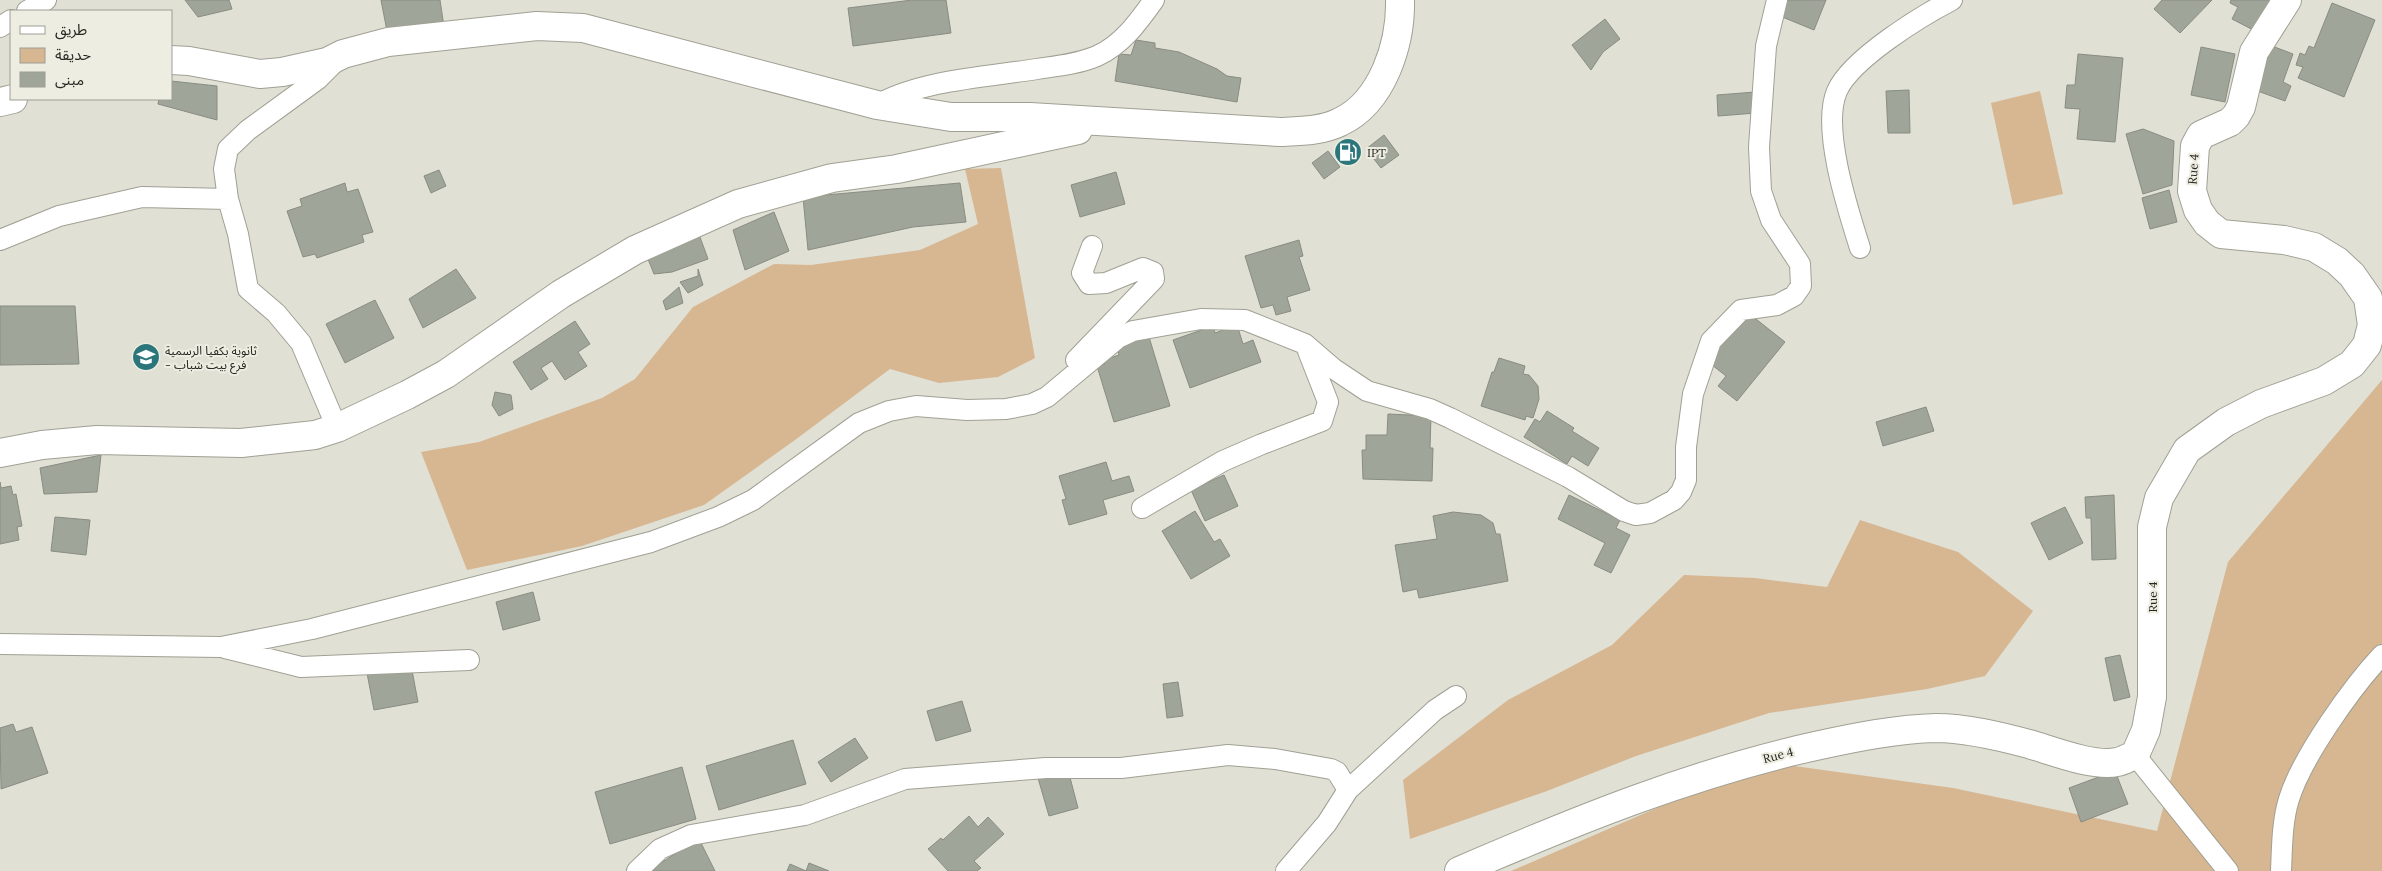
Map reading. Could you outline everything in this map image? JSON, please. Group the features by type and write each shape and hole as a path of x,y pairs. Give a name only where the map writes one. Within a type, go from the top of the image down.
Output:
{"street":[{"path":"29,10 46,0"},
{"path":"877,105 894,96 931,86 1071,64 1098,56 1116,44 1139,21 1154,0"},
{"path":"172,60 189,61 260,74 327,62 342,54 388,42 537,26 583,28 877,105 951,117 1030,118 1280,132 1313,130 1339,122 1354,114 1372,93 1386,71 1396,42 1400,0"},
{"path":"0,644 221,646 312,629 651,542 718,517 753,500 858,423 889,412 916,406 967,410 1006,409 1032,404 1047,397 1118,338 1134,331 1201,319 1245,320 1305,344 1334,369 1367,391 1450,418 1568,477 1624,511 1636,515 1650,513 1674,500 1682,492 1686,480 1686,447 1694,394 1711,341 1741,310 1777,305 1794,296 1800,286 1800,264 1771,220 1761,191 1759,147 1766,46 1777,0"},
{"path":"1860,248 1836,156 1832,121 1837,90 1851,72 1895,34 1952,0"},
{"name":"Rue 4","path":"1459,871 1528,841 1692,780 1779,754 1850,739 1936,728 1976,732 2094,761 2116,762 2135,755 2146,730 2152,697 2152,527 2159,498 2187,450 2226,422 2261,404 2324,380 2352,364 2367,345 2372,325 2368,298 2352,275 2337,261 2314,247 2284,240 2221,234 2207,223 2198,210 2192,191 2195,146 2201,135 2230,122 2236,116 2241,107 2254,52 2288,0"},
{"path":"337,428 302,343 276,313 248,289 238,234 228,199 224,169 228,149 248,130 318,79 342,54"},
{"path":"0,453 42,445 97,440 241,443 315,435 337,428 407,395 446,374 492,344 561,294 635,250 738,204 832,178 897,169 1117,122"},
{"path":"0,240 59,216 142,197 228,199"},
{"path":"1047,397 1095,339 1154,279 1153,272 1143,268 1106,283 1089,284 1082,273 1092,246"},
{"path":"1142,508 1223,461 1322,421 1328,409 1327,395 1305,344"},
{"path":"221,646 301,667 469,660"},
{"path":"2281,871 2288,800 2301,771 2323,733 2382,655"},
{"path":"1286,871 1327,823 1348,790 1435,710 1456,696"},
{"path":"637,871 660,849 691,835 805,815 905,779 1046,768 1121,768 1228,755 1248,755 1331,769 1337,772 1348,790"},
{"path":"2135,755 2228,871"}],"green space":[{"path":"2040,91 2063,194 2013,205 1991,103"},
{"path":"1001,168 1035,358 998,377 939,383 890,369 704,505 582,546 467,570 421,452 479,442 602,398 635,379 693,307 774,264 811,265 920,250 978,224 965,169"},
{"path":"2382,380 2382,871 1511,871 1689,794 1773,763 1953,788 2157,831 2228,562"},
{"path":"1860,520 1958,552 2033,611 1985,676 1927,689 1769,713 1636,756 1547,791 1410,839 1403,780 1508,700 1612,645 1684,575 1755,578 1827,587"}],"building":[{"path":"185,0 229,0 232,9 198,17"},
{"path":"381,0 440,0 444,27 387,31"},
{"path":"912,0 946,0 951,33 853,46 848,8"},
{"path":"1781,0 1826,0 1814,30 1775,14"},
{"path":"2162,0 2212,0 2180,33 2154,9"},
{"path":"2231,0 2276,0 2259,33 2232,19 2238,7 2230,3"},
{"path":"2332,3 2375,20 2344,97 2298,78 2303,67 2296,65 2300,53 2305,55 2309,46 2314,48"},
{"path":"1605,19 1620,39 1603,52 1591,70 1572,45"},
{"path":"1136,40 1155,43 1155,48 1179,52 1217,69 1227,76 1241,78 1237,102 1115,81 1119,54 1131,55"},
{"path":"2272,46 2293,54 2283,82 2291,86 2285,101 2255,90"},
{"path":"2201,47 2235,54 2225,102 2191,95"},
{"path":"2078,54 2123,58 2115,142 2077,139 2080,109 2065,108 2067,85 2075,85"},
{"path":"172,81 217,86 217,120 158,104 159,100 172,100"},
{"path":"1909,90 1910,133 1888,133 1886,91"},
{"path":"1755,92 1756,113 1718,116 1717,95"},
{"path":"2143,129 2174,141 2172,185 2143,194 2126,134"},
{"path":"1384,135 1399,155 1381,168 1366,149"},
{"path":"1328,151 1340,167 1324,179 1312,163"},
{"path":"439,170 446,186 431,193 424,176"},
{"path":"1116,172 1125,204 1080,217 1071,185"},
{"path":"345,183 347,192 358,189 373,232 362,235 364,242 317,258 315,254 303,257 287,211 302,206 300,199"},
{"path":"960,183 966,222 913,227 808,250 803,197"},
{"path":"2169,190 2177,222 2150,229 2142,198"},
{"path":"774,212 789,251 745,270 733,230"},
{"path":"697,229 708,259 672,272 654,274 648,259"},
{"path":"1299,240 1303,256 1299,257 1310,290 1287,297 1291,311 1276,315 1273,305 1261,308 1245,256"},
{"path":"456,269 476,298 423,328 409,299"},
{"path":"698,269 703,285 688,293 680,282 698,276"},
{"path":"679,287 683,303 666,310 663,301"},
{"path":"375,300 394,338 345,363 326,324"},
{"path":"0,306 75,306 79,364 0,365"},
{"path":"1747,312 1785,342 1737,401 1718,386 1726,376 1707,361"},
{"path":"575,321 590,344 578,352 587,366 565,380 552,361 541,368 548,379 531,390 513,362"},
{"path":"1237,325 1243,344 1253,340 1261,362 1190,388 1173,340 1213,326 1215,333"},
{"path":"1149,337 1170,406 1114,422 1097,366 1105,364 1104,360 1119,355 1117,346"},
{"path":"1499,358 1525,366 1523,374 1529,375 1538,386 1539,399 1533,418 1526,416 1525,420 1481,406 1492,372 1494,372"},
{"path":"495,392 511,395 513,409 499,416 492,405"},
{"path":"1926,407 1934,431 1883,446 1876,422"},
{"path":"1547,411 1574,428 1572,431 1599,448 1588,466 1572,456 1567,464 1524,437 1535,419 1540,422"},
{"path":"1388,414 1431,416 1430,448 1433,448 1432,481 1363,479 1362,450 1366,450 1366,435 1387,435"},
{"path":"101,455 97,492 44,494 40,468"},
{"path":"1106,462 1112,481 1129,476 1134,491 1103,500 1107,514 1069,525 1062,500 1066,499 1059,476"},
{"path":"1224,475 1238,506 1205,521 1191,490"},
{"path":"0,482 1,488 11,486 13,495 16,494 22,526 17,527 19,540 0,544"},
{"path":"1569,495 1620,520 1616,528 1630,535 1611,573 1594,565 1605,543 1558,519"},
{"path":"2114,495 2116,559 2092,560 2091,518 2086,518 2085,497"},
{"path":"2065,507 2083,543 2049,560 2031,523"},
{"path":"1195,511 1214,542 1220,539 1230,556 1191,579 1162,531"},
{"path":"1453,512 1481,515 1493,523 1496,534 1500,534 1508,581 1419,598 1417,589 1403,592 1395,545 1437,539 1433,516"},
{"path":"55,517 90,520 86,555 51,551"},
{"path":"533,592 540,620 503,630 496,602"},
{"path":"2120,655 2130,697 2114,701 2105,658"},
{"path":"411,665 418,702 374,710 367,673"},
{"path":"1178,682 1183,716 1167,718 1163,684"},
{"path":"962,701 971,731 936,741 927,711"},
{"path":"13,724 16,732 32,727 48,773 1,789 0,728"},
{"path":"855,738 868,758 831,782 818,762"},
{"path":"793,740 806,784 719,810 706,766"},
{"path":"682,767 696,819 610,844 595,792"},
{"path":"1068,770 1078,808 1049,816 1038,778"},
{"path":"2115,771 2128,804 2081,822 2069,788"},
{"path":"969,816 978,827 988,817 1004,834 974,861 981,868 977,871 948,871 928,849 941,838 943,840"},
{"path":"699,839 715,871 648,871"},
{"path":"809,863 829,871 806,871"},
{"path":"790,864 806,871 787,871"}],"place":[{"name":"IPT","path":"1348,152"},
{"name":"ثانوية بكفيا الرسمية - فرع بيت شباب","path":"146,357"}]}
